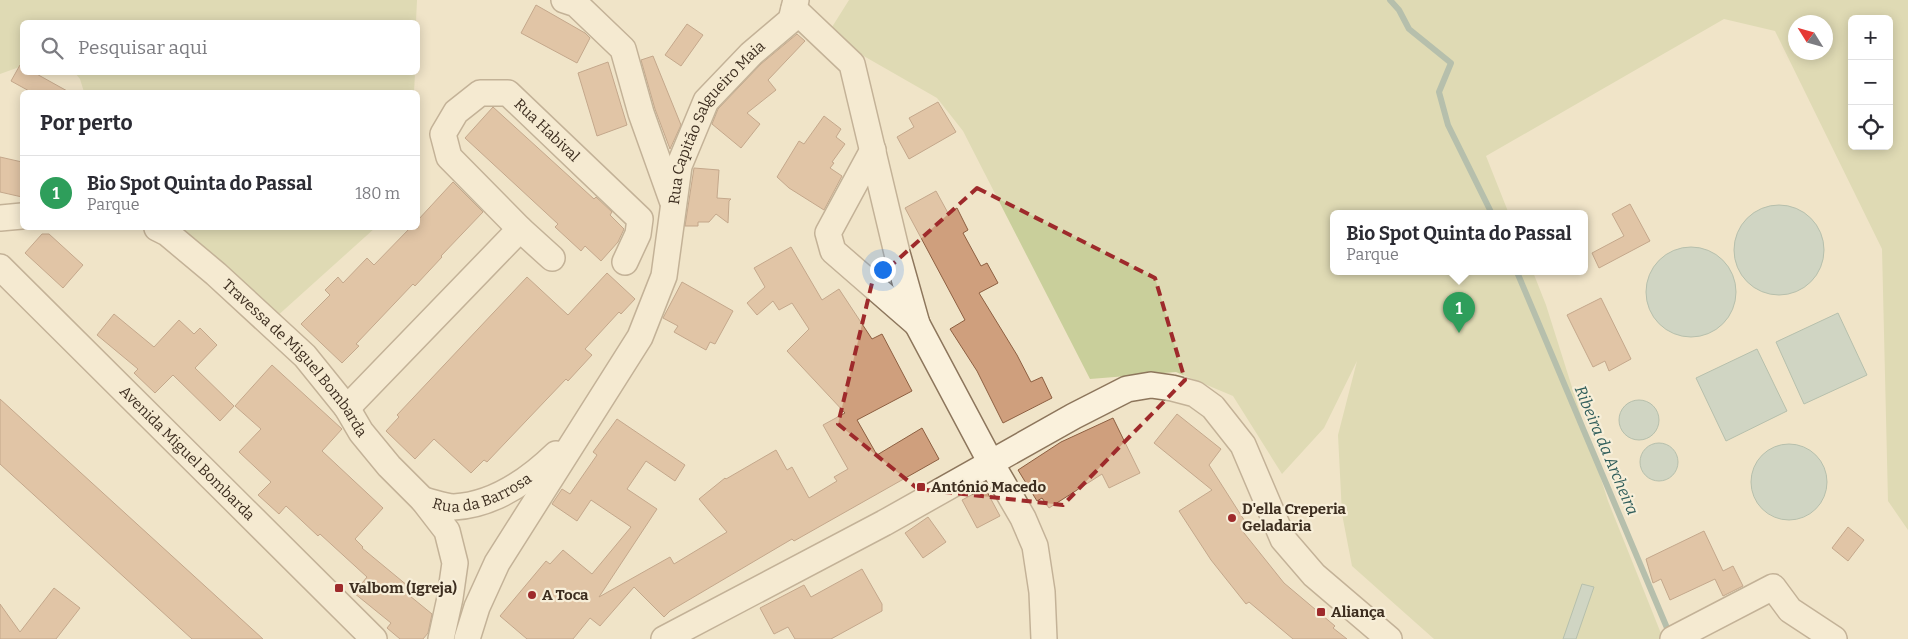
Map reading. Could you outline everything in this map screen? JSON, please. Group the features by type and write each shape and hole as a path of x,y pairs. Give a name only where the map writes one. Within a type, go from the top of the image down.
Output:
{"street":[{"name":"Rua Capitão Salgueiro Maia","path":"564,0 576,4 623,49 641,113 673,202"},
{"name":"Rua Capitão Salgueiro Maia","path":"673,202 679,166 706,101 751,54 791,20 795,5"},
{"path":"795,5 852,64 897,253 917,324 991,463 1023,518 1035,546 1042,592 1044,639"},
{"name":"Rua Habival","path":"552,258 520,229 449,157 443,134 456,112 480,93 508,93 640,219 638,234 625,262"},
{"path":"874,150 828,233 832,251 917,324"},
{"name":"Rua da Barrosa","path":"467,639 477,606 497,563 640,337 664,276 673,202"},
{"path":"0,218 20,216"},
{"path":"347,408 520,229"},
{"name":"Travessa de Miguel Bombarda","path":"162,230 216,274 306,356 347,408 361,432 389,466 423,500"},
{"name":"Avenida Miguel Bombarda","path":"0,267 374,639"},
{"path":"664,639 884,523 1074,416 1127,389 1151,385 1195,394 1213,407 1243,445 1282,539 1314,575 1389,639"},
{"name":"Rua da Barrosa","path":"423,500 452,507 478,503 502,494 536,473 582,430"},
{"name":"Rua da Barrosa","path":"423,500 447,531 455,563 441,639"},
{"path":"1679,636 1773,587 1790,610 1834,639"}],"highlighted area":[{"path":"977,188 1155,278 1185,380 1063,505 918,489 838,424 872,283"}],"green space":[{"path":"0,0 417,0 416,20 20,20 20,67 0,74"},
{"path":"849,0 1908,0 1908,530 1888,501 1882,249 1789,60 1833,60 1833,15 1788,15 1788,57 1775,31 1724,19 1486,156 1507,210 1330,210 1330,275 1534,275 1546,305 1608,501 1662,636 1683,639 1434,639 1352,566 1342,514 1338,435 1357,361 1324,428 1282,474 1233,396 1176,372 1090,379 963,131 937,98 827,35"},
{"path":"77,75 415,75 414,90 83,90"},
{"path":"156,230 373,230 275,318"}],"water":[{"path":"1779,205 1796,209 1811,218 1820,233 1824,250 1820,267 1811,282 1796,291 1779,295 1762,291 1747,282 1738,267 1734,250 1738,233 1747,218 1762,209"},
{"path":"1691,247 1708,251 1723,260 1732,275 1736,292 1732,309 1723,324 1708,333 1691,337 1674,333 1659,324 1650,309 1646,292 1650,275 1659,260 1674,251"},
{"path":"1838,313 1867,375 1804,404 1776,342"},
{"path":"1757,349 1787,411 1726,441 1696,378"},
{"path":"1639,400 1653,406 1659,420 1653,434 1639,440 1625,434 1619,420 1625,406"},
{"path":"1659,443 1673,448 1678,462 1673,476 1659,481 1645,476 1640,462 1645,448"},
{"path":"1782,444 1796,444 1810,450 1821,461 1827,475 1824,497 1816,509 1796,520 1782,520 1768,514 1757,503 1751,489 1751,475 1757,461 1768,450"},
{"path":"1582,584 1594,587 1576,639 1563,639"}],"building":[{"path":"536,5 585,33 590,38 577,63 521,33"},
{"path":"687,24 703,35 681,66 665,55"},
{"path":"797,34 805,41 768,80 776,90 747,113 760,124 741,148 712,124 718,109 761,64"},
{"path":"653,56 681,125 670,149 655,109 641,60"},
{"path":"608,62 627,125 597,136 578,73"},
{"path":"20,65 20,75 38,75 65,90 27,90 11,81"},
{"path":"938,102 956,132 909,159 897,137 914,127 909,118"},
{"path":"493,107 594,199 596,197 612,212 610,215 624,229 618,242 601,261 585,246 581,251 555,227 558,224 465,138"},
{"path":"824,116 841,129 836,137 845,144 830,168 842,176 824,210 789,188 777,177 799,141 804,144"},
{"path":"0,157 20,162 20,197 0,192"},
{"path":"694,168 719,170 717,198 731,199 729,201 728,223 716,214 709,222 698,222 698,226 685,226"},
{"path":"453,182 483,212 415,286 413,284 356,344 359,346 342,363 301,324 330,295 325,290 338,277 343,283 367,258 374,265 408,230 420,230 420,218"},
{"path":"936,191 948,213 957,208 968,230 963,233 981,266 987,263 998,283 979,293 1017,355 1031,382 1042,377 1052,398 1003,423 977,371 950,329 965,320 905,208"},
{"path":"1630,204 1650,241 1599,268 1592,253 1624,236 1612,214"},
{"path":"42,234 49,234 83,265 63,288 25,253"},
{"path":"791,247 822,300 839,289 872,339 882,334 912,391 857,420 877,455 922,428 939,459 794,541 792,539 670,611 664,617 634,587 600,626 590,618 573,639 527,639 500,616 546,561 550,564 563,550 592,574 631,527 591,500 577,521 552,504 562,489 570,494 597,455 593,452 617,419 685,465 675,481 646,461 627,489 657,509 599,597 670,557 674,564 727,532 699,499 725,478 776,450 787,470 792,467 809,498 837,481 834,477 848,469 823,425 845,413 787,351 809,329 792,303 779,310 773,301 757,315 747,303 765,287 754,268"},
{"path":"607,273 635,299 621,314 619,312 585,349 592,355 568,381 566,379 487,462 484,460 471,473 434,439 415,459 386,431 399,417 397,415 527,277 568,315"},
{"path":"682,282 733,311 715,344 710,342 706,350 674,332 678,326 663,318"},
{"path":"1601,298 1631,359 1609,371 1605,361 1593,367 1567,315"},
{"path":"114,314 154,347 179,320 194,334 200,328 217,345 195,368 234,406 220,421 173,375 155,393 134,373 138,369 97,335"},
{"path":"272,365 342,429 322,451 383,508 355,539 362,548 414,591 410,596 432,614 428,633 423,639 400,639 387,628 391,623 354,593 367,577 286,506 279,514 258,495 271,482 239,452 261,429 235,406"},
{"path":"0,399 263,639 192,639 0,464"},
{"path":"1177,414 1221,449 1209,465 1246,523 1240,528 1284,583 1335,626 1333,628 1347,639 1293,639 1249,602 1246,604 1211,560 1179,511 1212,490 1154,443"},
{"path":"1113,418 1140,473 1109,488 1102,474 1049,508 1042,498 1037,501 1018,470 1061,442"},
{"path":"985,488 1000,516 977,528 962,500"},
{"path":"928,517 946,542 923,558 905,533"},
{"path":"1848,527 1864,540 1848,561 1832,548"},
{"path":"1704,531 1723,571 1733,566 1743,586 1723,596 1715,579 1670,600 1661,579 1653,583 1646,559"},
{"path":"862,569 882,604 882,611 831,639 795,639 788,627 774,634 760,608 804,585 811,597"},
{"path":"54,588 80,608 56,639 0,639 0,604 20,632"}],"waterway":[{"name":"Ribeira da Archeira","path":"1390,0 1399,10 1409,29 1451,63 1439,92 1448,125 1490,210"},
{"name":"Ribeira da Archeira","path":"1518,275 1670,635"}],"place":[{"name":"Bio Spot Quinta do Passal","path":"1459,333"},
{"name":"António Macedo","path":"921,487"},
{"name":"D'ella Creperia Geladaria","path":"1232,518"},
{"name":"Valbom (Igreja)","path":"339,588"},
{"name":"A Toca","path":"532,595"},
{"name":"Aliança","path":"1321,612"}]}
